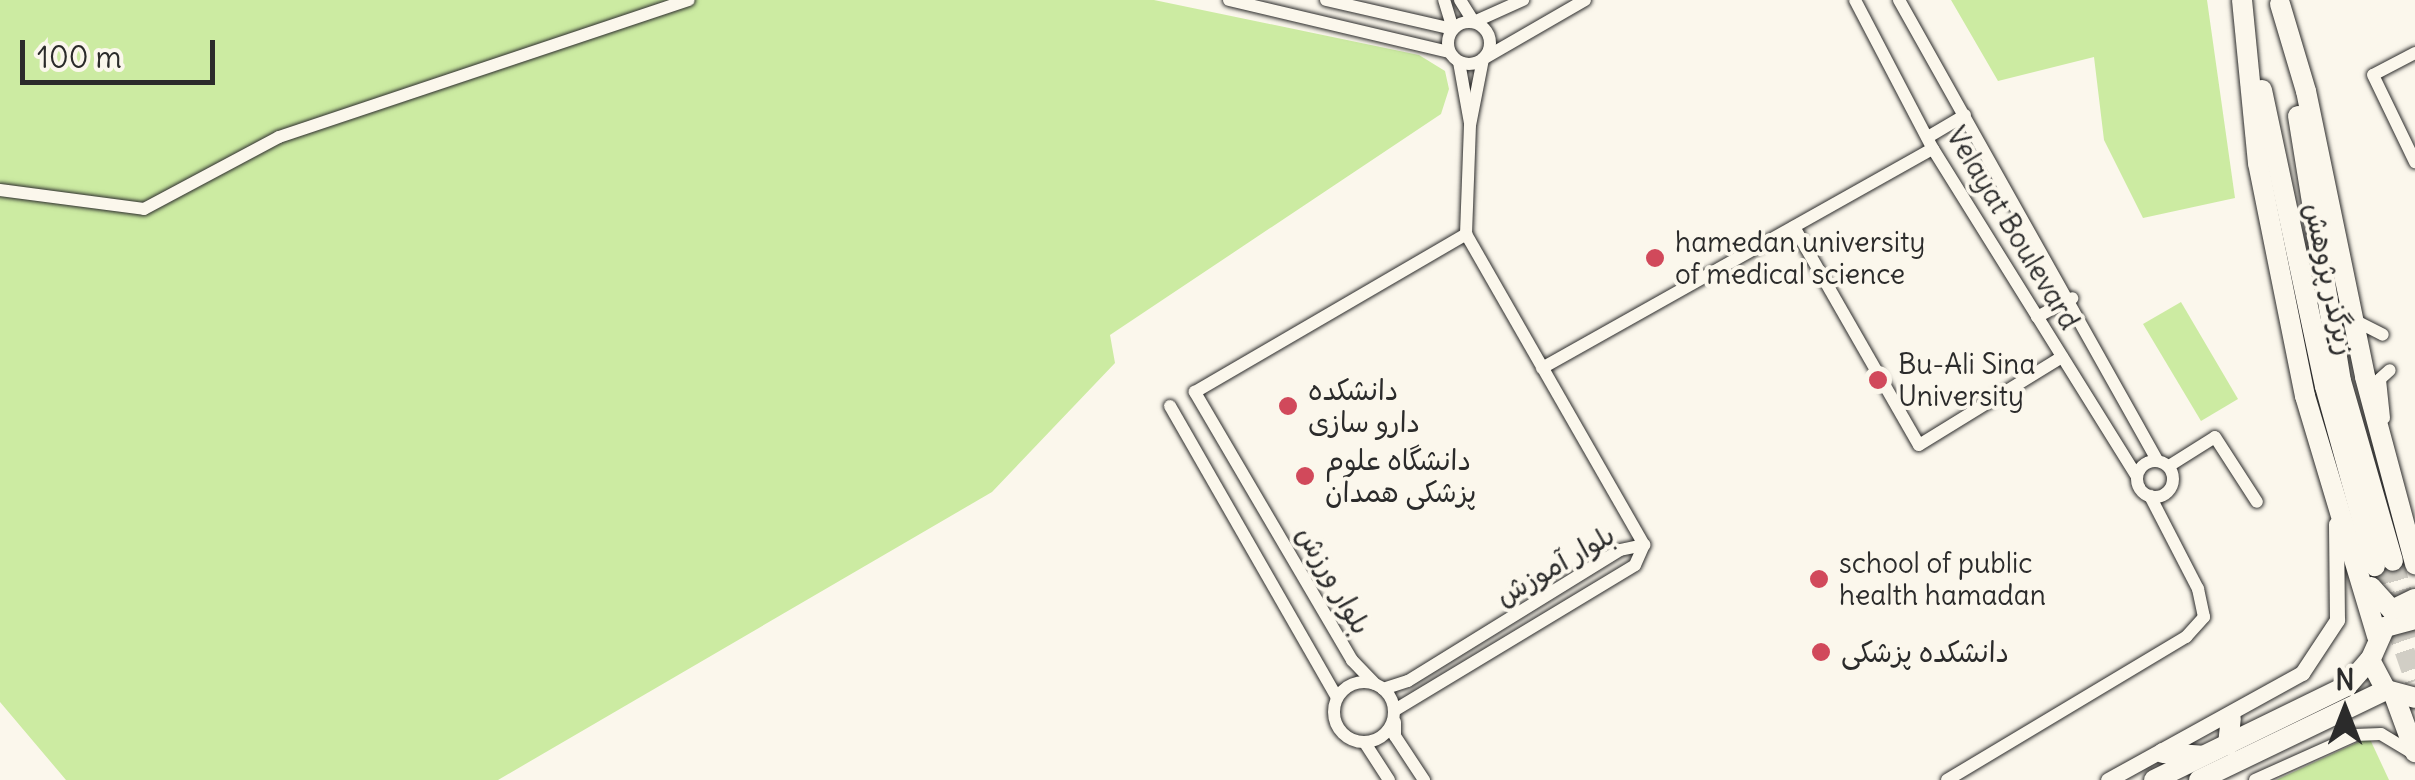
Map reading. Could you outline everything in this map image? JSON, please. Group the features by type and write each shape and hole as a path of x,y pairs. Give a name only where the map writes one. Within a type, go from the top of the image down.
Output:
{"main road":[{"path":"2242,0 2258,163 2335,510 2377,636"},
{"name":"زیرگذر پژوهش","path":"2242,0 2325,386 2384,563 2341,381 2280,2"},
{"path":"2280,2 2306,91 2353,318 2415,564"},
{"path":"2346,543 2360,554 2382,606 2401,609 2415,599"},
{"path":"2154,780 2347,686 2370,660 2377,636 2396,620 2415,618"},
{"path":"2370,660 2398,694 2415,753"},
{"path":"2199,780 2398,694"},
{"path":"2228,745 2231,718"},
{"path":"2163,754 2204,756"}],"street":[{"path":"0,190 144,209 280,138 688,0"},
{"path":"1228,0 1454,57 1483,59 1584,0"},
{"path":"1326,0 1452,29 1523,0"},
{"path":"1444,0 1470,125"},
{"path":"1460,0 1474,22 1489,35 1470,125 1466,234 1644,545"},
{"name":"Velayat Boulevard","path":"1855,0 1930,143 2150,496 2198,589 2204,616 2186,637 1948,780"},
{"name":"Velayat Boulevard","path":"1899,0 2163,463"},
{"path":"2414,154 2373,75 2415,54"},
{"path":"1542,368 1794,227 1930,143 1965,115"},
{"path":"1794,227 1919,445 2062,356"},
{"name":"بلوار ورزش","path":"1380,687 1352,660 1196,392 1466,234"},
{"path":"2038,317 2072,298"},
{"path":"2353,318 2384,335"},
{"path":"2390,370 2380,379 2392,480"},
{"name":"بلوار ورزش","path":"1170,406 1337,698"},
{"path":"2137,477 2146,463 2163,463 2215,437 2257,502"},
{"path":"2150,496 2171,488 2163,463"},
{"path":"2108,780 2231,718 2302,674 2337,620 2342,564 2335,510"},
{"name":"بلوار آموزش","path":"1380,687 1408,681 1620,550 1644,545"},
{"name":"بلوار آموزش","path":"1395,713 1635,566 1644,545"},
{"path":"1540,601 1549,616"},
{"path":"1389,780 1365,743 1338,728 1337,698 1358,683 1380,687 1395,713 1394,736 1424,780"},
{"path":"1365,743 1381,738 1395,713"},
{"path":"2255,780 2355,735 2380,734 2415,753"}],"green space":[{"path":"0,0 1154,0 1419,55 1445,71 1449,89 1441,114 1110,335 1115,363 992,492 498,780 66,780 0,702"},
{"path":"1951,0 2207,0 2235,198 2143,218 2104,140 2094,57 1998,81"},
{"path":"2181,302 2238,399 2201,421 2143,324"},
{"path":"2369,737 2389,780 2276,780"}],"tunnel":[{"path":"2393,561 2415,637"},
{"path":"2375,566 2415,681"}],"place":[{"name":"hamedan university of medical science","path":"1655,258"},
{"name":"Bu-Ali Sina University","path":"1878,380"},
{"name":"دانشکده دارو سازی","path":"1288,406"},
{"name":"دانشگاه علوم پزشکی همدان","path":"1305,476"},
{"name":"school of public health hamadan","path":"1819,579"},
{"name":"دانشکده پزشکی","path":"1821,652"}]}
